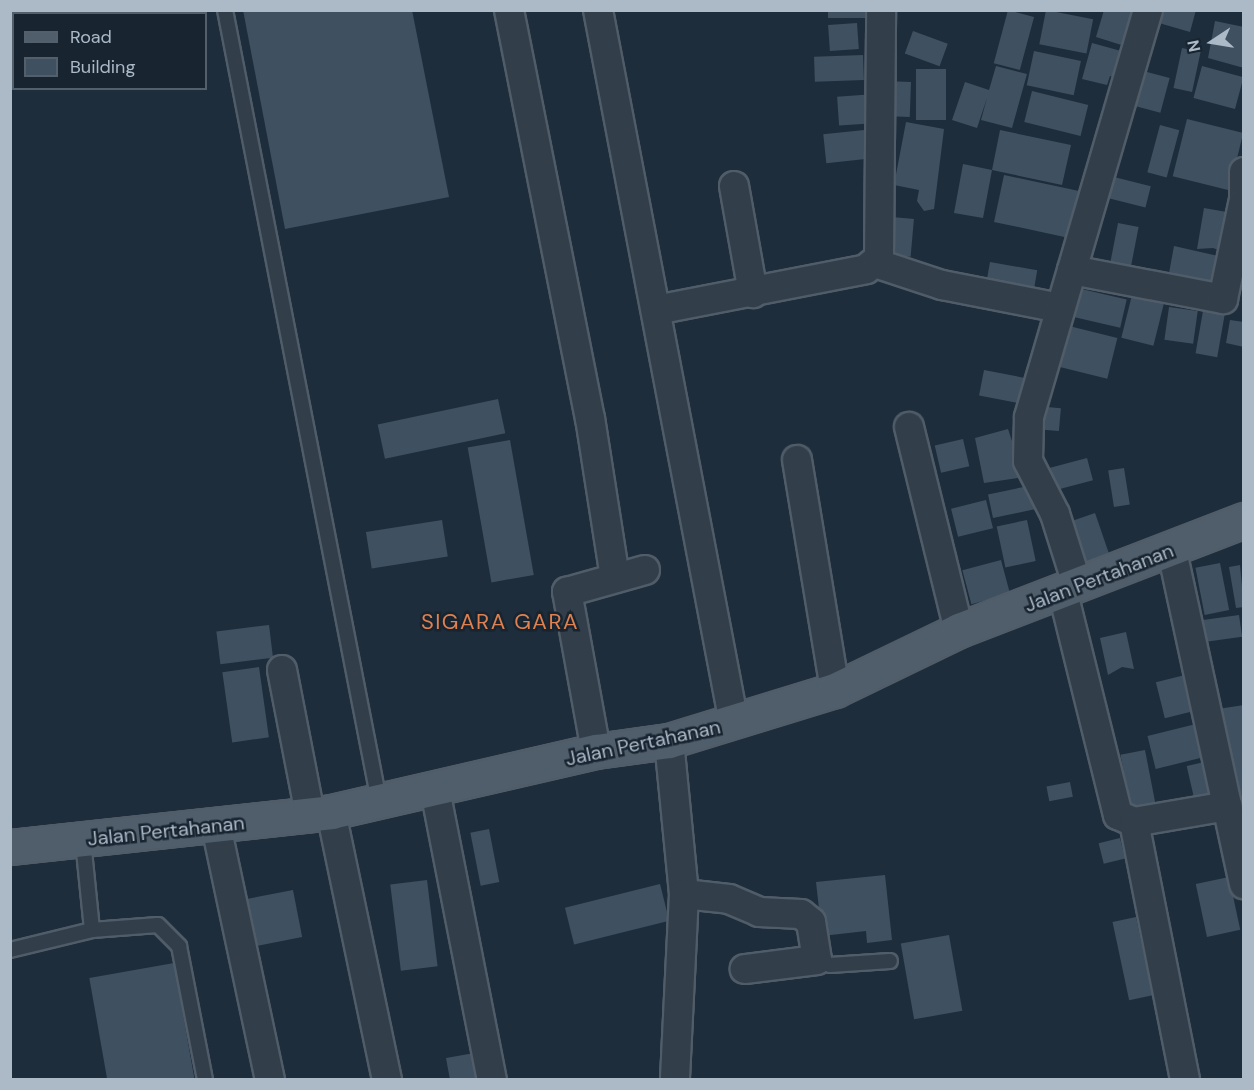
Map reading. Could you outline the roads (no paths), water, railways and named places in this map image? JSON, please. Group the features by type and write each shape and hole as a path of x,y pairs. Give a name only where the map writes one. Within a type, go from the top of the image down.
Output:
{"main road":[{"name":"Jalan Pertahanan","path":"10,847 83,841 320,813 379,803 596,751 669,741 734,723 835,690 959,630 1071,590 1244,520"}],"street":[{"path":"509,10 590,418 615,578"},
{"path":"598,10 734,723"},
{"path":"875,263 881,251 881,10"},
{"path":"1148,10 1029,417 1026,452 1055,514 1118,815 1134,822 1228,806"},
{"path":"1072,270 1223,299 1243,204 1244,172"},
{"path":"734,186 753,292"},
{"path":"656,310 753,292 875,263 942,285 1060,308"},
{"path":"909,427 959,630"},
{"path":"797,460 835,690"},
{"path":"1172,551 1244,884"},
{"path":"596,751 567,592 645,570"},
{"path":"282,670 387,1080"},
{"path":"669,741 684,894 675,1080"},
{"path":"435,790 492,1080"},
{"path":"1134,822 1185,1080"},
{"path":"216,826 270,1080"},
{"path":"684,894 729,899 759,912 804,916 813,926 818,960 745,969"}],"lane":[{"path":"225,10 379,803"},
{"path":"83,841 92,930"},
{"path":"10,950 92,930 149,924 174,938 189,978 205,1080"},
{"path":"818,960 830,965 890,961"}],"district":[{"name":"SIGARA GARA","path":"500,622"}]}
